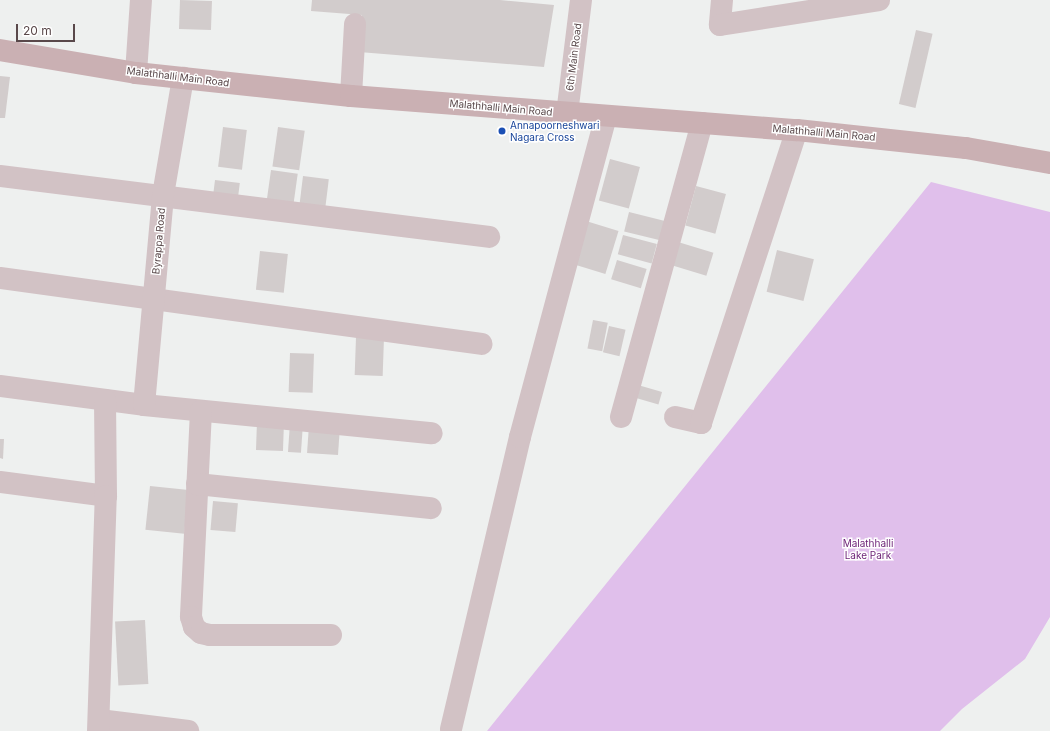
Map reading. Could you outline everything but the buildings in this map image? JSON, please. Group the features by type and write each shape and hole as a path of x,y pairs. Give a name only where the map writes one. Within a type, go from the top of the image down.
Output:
{"main road":[{"name":"Malathhalli Main Road","path":"0,50 136,73 350,96 567,114 797,130 966,148 1050,163"}],"street":[{"path":"136,73 141,0"},
{"name":"6th Main Road","path":"567,114 581,0"},
{"path":"722,0 720,25 821,5 879,0"},
{"path":"350,96 355,24"},
{"name":"Byrappa Road","path":"144,405 163,195 183,78"},
{"path":"450,729 520,436 606,116"},
{"path":"621,417 702,123"},
{"path":"675,417 701,423 797,130"},
{"path":"0,176 163,195 489,237"},
{"path":"0,278 153,301 482,344"},
{"path":"0,386 144,405 432,433"},
{"path":"106,400 106,496 99,726 188,731"},
{"path":"201,411 191,617 194,627 201,633 210,635 331,635"},
{"path":"0,482 106,496"},
{"path":"197,484 431,508"}],"green space":[{"name":"Malathhalli Lake Park","path":"931,182 1050,212 1050,617 1025,659 962,709 940,731 487,731"}],"place":[{"name":"Annapoorneshwari Nagara Cross","path":"502,131"}]}
